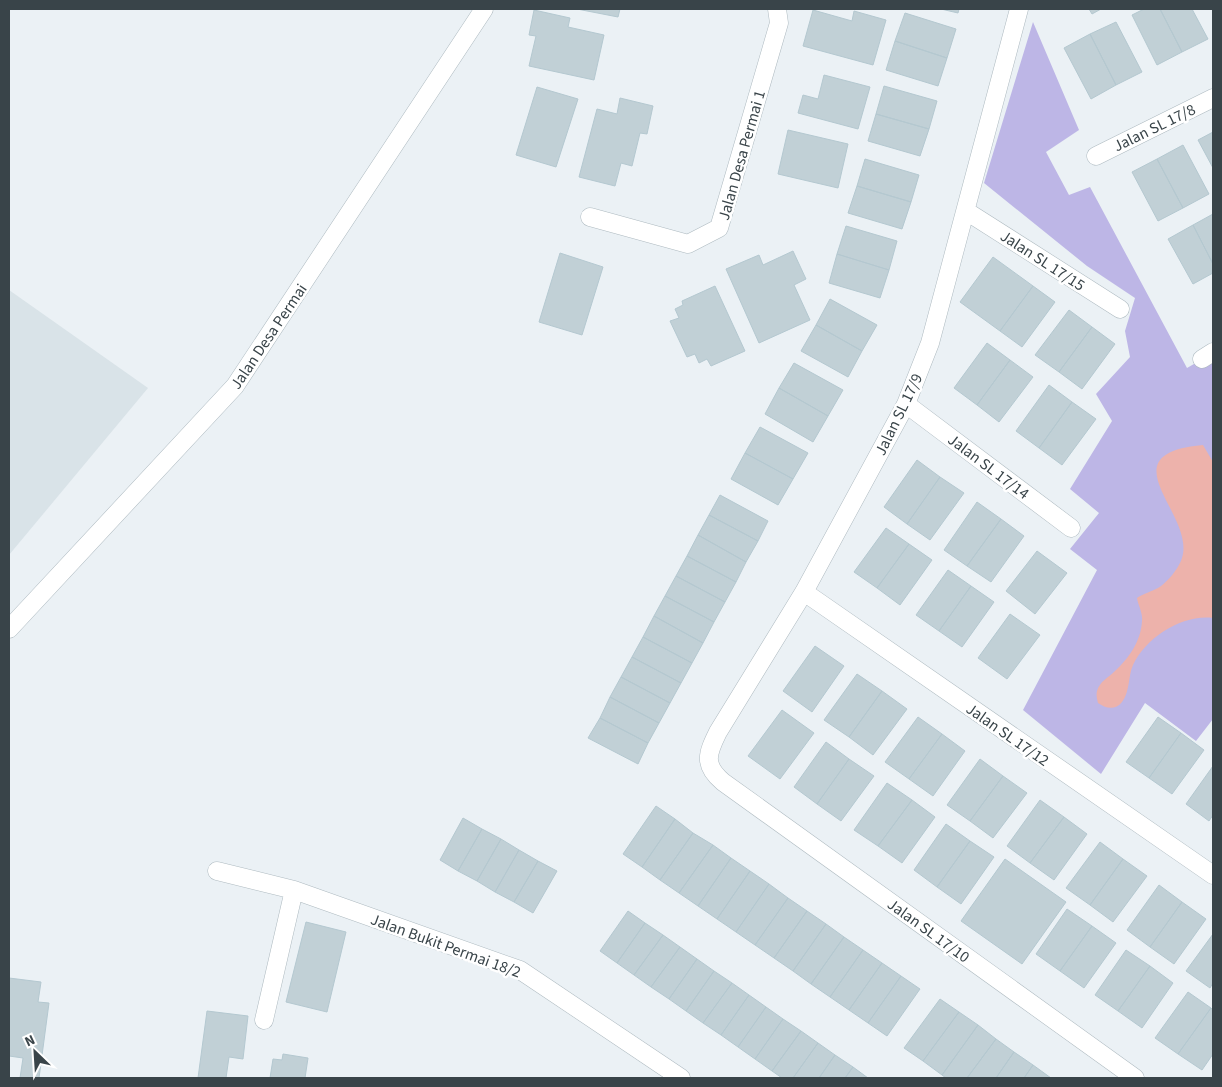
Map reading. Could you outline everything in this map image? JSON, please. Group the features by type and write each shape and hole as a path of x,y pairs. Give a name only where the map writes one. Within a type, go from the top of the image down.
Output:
{"street":[{"name":"Jalan Desa Permai","path":"9,629 235,386 484,9"},
{"name":"Jalan Desa Permai 1","path":"590,217 688,244 719,228 779,23 777,9"},
{"name":"Jalan SL 17/9","path":"724,782 710,768 709,752 712,744 804,592 906,404 930,343 1019,9"},
{"name":"Jalan SL 17/8","path":"1096,156 1213,98"},
{"name":"Jalan SL 17/15","path":"966,211 1120,309"},
{"name":"Jalan SL 17/14","path":"906,404 1071,528"},
{"name":"Jalan SL 17/12","path":"804,592 1213,875"},
{"name":"Jalan SL 17/10","path":"724,782 1135,1078"},
{"name":"Jalan Bukit Permai 18/2","path":"217,871 294,890 520,970 681,1078"},
{"path":"264,1020 294,890"}],"shaded area":[{"path":"1033,22 1079,130 1046,152 1069,195 1090,187 1187,368 1213,353 1213,719 1196,741 1145,703 1101,774 1023,710 1097,570 1070,549 1099,513 1070,489 1112,421 1096,394 1130,357 1125,331 1135,298 1087,266 984,183"},
{"path":"9,290 148,388 9,555"},
{"path":"1203,445 1213,462 1213,618 1201,618 1178,624 1156,637 1147,645 1133,665 1125,698 1122,702 1113,708 1104,706 1098,703 1098,688 1125,661 1137,642 1142,618 1137,598 1165,583 1175,571 1182,558 1183,541 1161,488 1157,473 1160,460 1174,451"}],"building":[{"path":"577,9 620,9 618,17"},
{"path":"941,9 959,9 958,13"},
{"path":"1089,9 1101,9 1092,14"},
{"path":"1144,9 1160,9 1182,52 1157,65 1132,15"},
{"path":"1160,9 1192,9 1208,39 1182,52"},
{"path":"534,10 570,18 568,27 604,35 594,80 529,66 536,36 529,35"},
{"path":"813,10 852,21 854,11 886,20 873,65 803,46"},
{"path":"905,13 956,29 947,58 895,41"},
{"path":"1116,22 1142,72 1116,85 1090,34"},
{"path":"1090,34 1116,85 1091,99 1064,48"},
{"path":"895,41 947,58 938,86 886,70"},
{"path":"824,75 870,87 858,129 798,113 803,95 818,99"},
{"path":"884,86 937,101 929,129 876,114"},
{"path":"537,87 578,99 556,167 516,155"},
{"path":"620,98 653,106 647,134 640,133 632,166 621,163 615,186 579,177 597,109 617,114"},
{"path":"876,114 929,129 920,156 868,141"},
{"path":"788,130 848,144 838,188 778,174"},
{"path":"1213,132 1213,168 1198,140"},
{"path":"1183,145 1209,194 1183,208 1157,159"},
{"path":"865,159 919,175 911,202 857,186"},
{"path":"1157,159 1183,208 1158,221 1132,172"},
{"path":"857,186 911,202 902,229 848,213"},
{"path":"1213,214 1213,264 1193,225"},
{"path":"1193,225 1213,264 1213,273 1193,284 1168,239"},
{"path":"846,226 897,241 889,270 837,254"},
{"path":"793,251 806,279 794,285 810,320 759,343 726,269 759,255 763,265"},
{"path":"560,253 603,267 582,335 539,322"},
{"path":"837,254 889,270 880,298 829,283"},
{"path":"993,257 1033,286 1000,331 960,302"},
{"path":"715,286 745,351 711,366 707,359 699,363 695,354 687,357 670,321 679,318 675,309 683,305 682,301"},
{"path":"1033,286 1055,302 1022,347 1000,331"},
{"path":"830,299 877,325 862,351 816,325"},
{"path":"1069,310 1092,327 1059,372 1035,355"},
{"path":"816,325 862,351 848,377 801,351"},
{"path":"1092,327 1115,344 1082,389 1059,372"},
{"path":"987,343 1010,360 977,405 954,388"},
{"path":"1010,360 1033,377 999,422 977,405"},
{"path":"794,363 843,390 828,416 779,388"},
{"path":"1049,385 1072,402 1039,448 1016,431"},
{"path":"779,388 828,416 813,442 765,414"},
{"path":"1072,402 1096,419 1062,465 1039,448"},
{"path":"760,427 808,453 793,479 745,453"},
{"path":"745,453 793,479 778,505 731,479"},
{"path":"917,460 940,477 907,524 884,507"},
{"path":"940,477 964,493 930,540 907,524"},
{"path":"720,495 768,521 758,541 709,515"},
{"path":"977,502 1001,519 967,566 944,550"},
{"path":"709,515 758,541 746,562 698,535"},
{"path":"1001,519 1024,536 991,582 967,566"},
{"path":"886,528 909,544 877,588 854,572"},
{"path":"698,535 746,562 736,582 687,556"},
{"path":"909,544 932,560 900,605 877,588"},
{"path":"1037,551 1067,573 1035,614 1006,591"},
{"path":"687,556 736,582 725,602 676,576"},
{"path":"948,570 971,586 939,631 916,615"},
{"path":"676,576 725,602 714,622 665,596"},
{"path":"971,586 994,602 962,647 939,631"},
{"path":"665,596 714,622 703,643 654,616"},
{"path":"1010,614 1040,635 1007,679 978,658"},
{"path":"654,616 703,643 692,663 643,637"},
{"path":"643,637 692,663 681,683 632,657"},
{"path":"815,646 844,666 812,712 783,691"},
{"path":"632,657 681,683 670,703 621,677"},
{"path":"857,674 882,691 849,737 824,720"},
{"path":"621,677 670,703 659,723 610,697"},
{"path":"882,691 907,709 873,755 849,737"},
{"path":"610,697 659,723 648,743 600,718"},
{"path":"782,710 814,733 780,779 748,756"},
{"path":"918,717 942,734 909,779 885,762"},
{"path":"1158,717 1181,733 1149,778 1126,762"},
{"path":"600,718 648,743 638,764 588,738"},
{"path":"1181,733 1204,750 1172,794 1149,778"},
{"path":"942,734 965,751 933,796 909,779"},
{"path":"826,742 849,759 817,804 794,787"},
{"path":"849,759 874,776 841,821 817,804"},
{"path":"980,759 1003,776 970,821 947,805"},
{"path":"1213,766 1213,815 1209,821 1186,804"},
{"path":"1003,776 1027,793 993,838 970,821"},
{"path":"887,783 912,800 878,846 854,830"},
{"path":"912,800 935,817 902,863 878,846"},
{"path":"1040,800 1064,817 1030,863 1007,846"},
{"path":"656,806 675,819 642,867 623,854"},
{"path":"1064,817 1087,834 1054,880 1030,863"},
{"path":"463,818 482,829 458,871 440,860"},
{"path":"675,819 693,833 660,880 642,867"},
{"path":"946,824 970,841 937,887 914,870"},
{"path":"482,829 501,839 477,881 458,871"},
{"path":"693,833 713,845 679,893 660,880"},
{"path":"501,839 519,850 495,892 477,881"},
{"path":"970,841 994,857 961,904 937,887"},
{"path":"1100,842 1123,859 1090,905 1066,888"},
{"path":"713,845 731,858 698,906 679,893"},
{"path":"519,850 538,861 514,902 495,892"},
{"path":"731,858 750,871 717,919 698,906"},
{"path":"1005,859 1066,902 1022,964 961,921"},
{"path":"1123,859 1147,876 1113,922 1090,905"},
{"path":"538,861 557,871 533,913 514,902"},
{"path":"750,871 769,884 736,932 717,919"},
{"path":"769,884 788,898 755,945 736,932"},
{"path":"1159,885 1182,902 1150,947 1127,930"},
{"path":"788,898 807,911 774,958 755,945"},
{"path":"1182,902 1206,919 1174,964 1150,947"},
{"path":"1067,909 1092,926 1060,971 1036,954"},
{"path":"628,911 645,923 617,963 600,951"},
{"path":"807,911 826,924 793,971 774,958"},
{"path":"306,922 346,932 327,1012 286,1002"},
{"path":"645,923 663,935 634,975 617,963"},
{"path":"826,924 844,937 811,984 793,971"},
{"path":"1092,926 1116,943 1084,988 1060,971"},
{"path":"1213,934 1213,983 1210,988 1186,971"},
{"path":"663,935 680,947 651,987 634,975"},
{"path":"844,937 863,950 830,997 811,984"},
{"path":"680,947 697,959 669,999 651,987"},
{"path":"863,950 882,963 849,1010 830,997"},
{"path":"1126,950 1150,966 1118,1011 1095,995"},
{"path":"697,959 714,971 686,1011 669,999"},
{"path":"882,963 901,976 868,1023 849,1010"},
{"path":"1150,966 1173,983 1142,1028 1118,1011"},
{"path":"714,971 732,983 703,1023 686,1011"},
{"path":"901,976 920,989 887,1036 868,1023"},
{"path":"9,978 41,982 38,1002 49,1003 39,1078 20,1078 23,1058 9,1056"},
{"path":"732,983 749,995 721,1035 703,1023"},
{"path":"1188,992 1211,1008 1178,1054 1155,1038"},
{"path":"749,995 766,1007 738,1047 721,1035"},
{"path":"940,999 959,1012 923,1061 904,1048"},
{"path":"766,1007 783,1019 755,1059 738,1047"},
{"path":"1211,1008 1213,1010 1213,1054 1202,1070 1178,1054"},
{"path":"207,1011 248,1016 243,1059 229,1057 226,1078 198,1078"},
{"path":"959,1012 978,1025 942,1075 923,1061"},
{"path":"783,1019 801,1031 772,1071 755,1059"},
{"path":"978,1025 996,1039 967,1078 946,1078 942,1075"},
{"path":"801,1031 818,1043 793,1078 782,1078 772,1071"},
{"path":"996,1039 1014,1052 996,1078 967,1078"},
{"path":"818,1043 835,1055 819,1078 793,1078"},
{"path":"1014,1052 1033,1065 1024,1078 996,1078"},
{"path":"283,1054 308,1058 305,1078 270,1078 273,1059 282,1060"},
{"path":"835,1055 853,1067 845,1078 819,1078"},
{"path":"1033,1065 1051,1078 1024,1078"},
{"path":"853,1067 868,1078 845,1078"}]}
